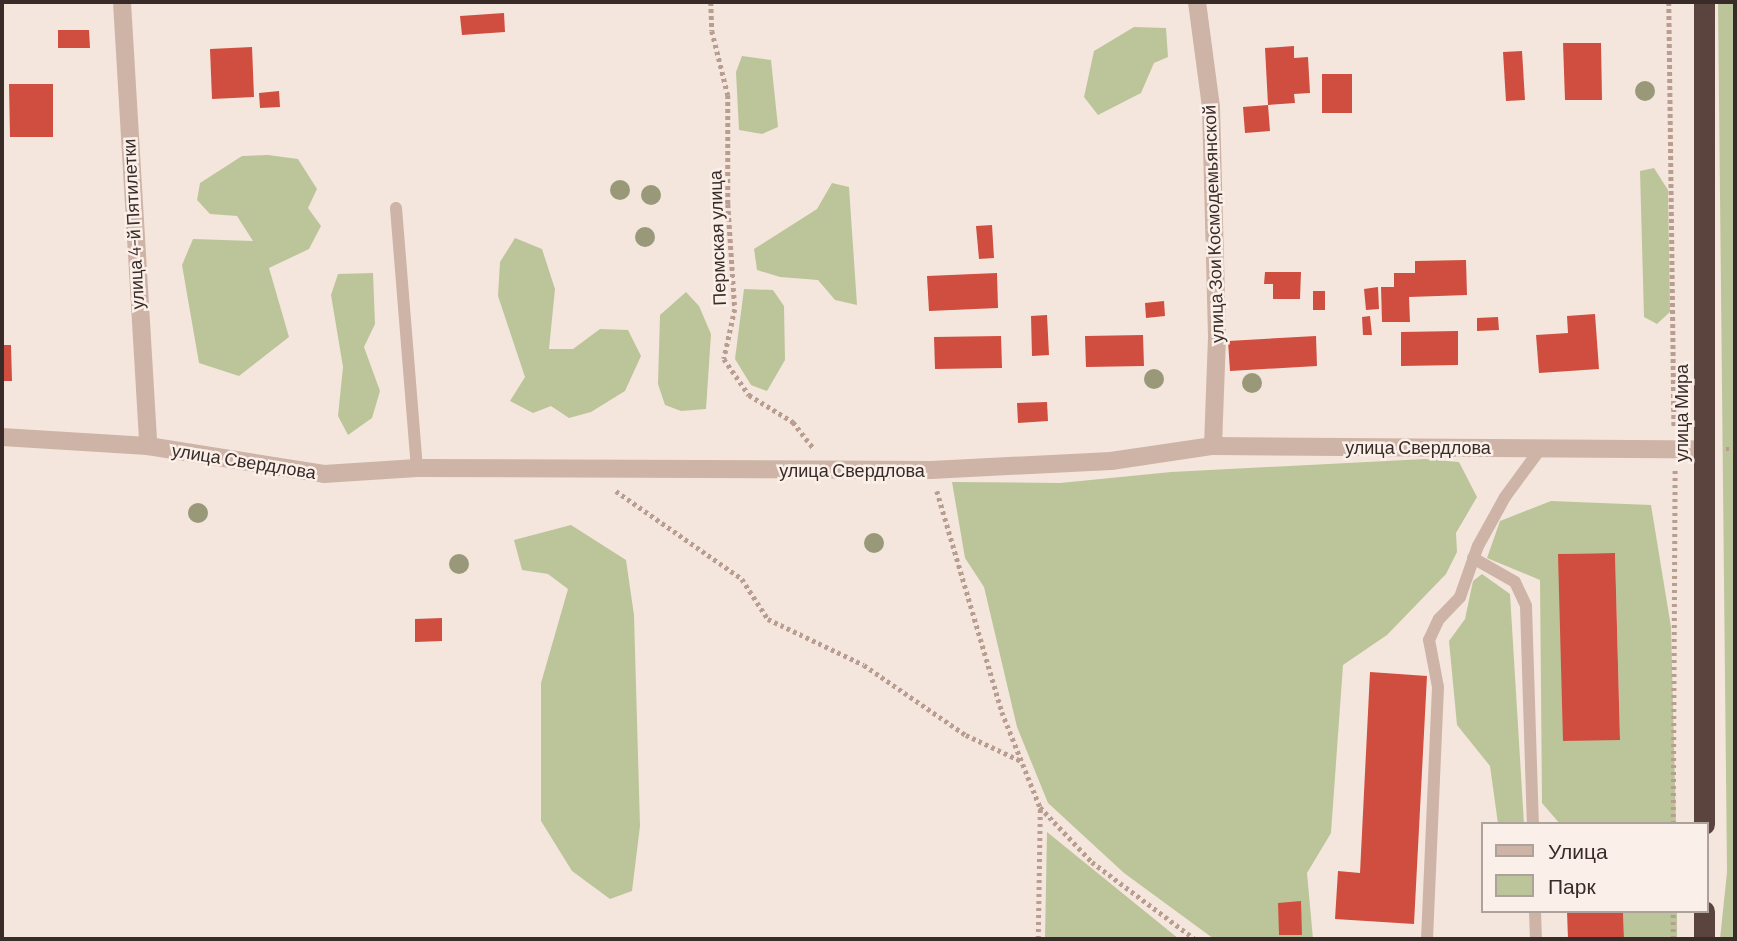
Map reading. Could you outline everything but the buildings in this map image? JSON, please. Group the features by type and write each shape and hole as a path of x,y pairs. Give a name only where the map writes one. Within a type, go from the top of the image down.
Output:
{"highway":[{"name":"улица Мира","path":"1704,2 1704,822"},
{"path":"1704,913 1704,939"}],"street":[{"name":"улица 4-й Пятилетки","path":"122,2 148,446"},
{"name":"улица Зои Космодемьянской","path":"1197,2 1211,107 1217,337 1213,446"},
{"name":"улица Свердлова","path":"2,437 148,446 324,474 417,468 589,472 931,470 1111,461 1213,446 1704,449"}],"lane":[{"path":"396,208 417,468"},
{"path":"1427,939 1438,687 1429,640 1439,619 1460,597 1473,558 1505,497 1541,448"},
{"path":"1473,558 1515,582 1526,606 1533,822"},
{"path":"1535,913 1536,939"}],"path":[{"name":"Пермская улица","path":"710,2 712,31 728,95 728,204 735,309 723,359 749,395 793,422 830,471"},
{"path":"1669,2 1675,449 1674,822"},
{"path":"931,470 1002,712 1040,807 1092,862 1195,939"},
{"path":"589,472 742,579 768,618 853,659 966,735 1021,761"},
{"path":"1038,939 1040,807"},
{"path":"1673,913 1673,939"}],"green space":[{"path":"1718,2 1735,2 1735,939 1720,939 1727,872"},
{"path":"1134,27 1166,28 1168,57 1154,63 1141,93 1098,115 1084,97 1094,51"},
{"path":"742,56 771,60 778,127 762,134 739,130 736,72"},
{"path":"268,155 298,159 317,189 308,208 321,226 309,249 269,268 289,337 239,376 199,363 182,265 193,239 253,241 237,216 210,214 197,200 200,183 242,156"},
{"path":"1654,168 1668,190 1670,312 1657,324 1644,317 1640,171"},
{"path":"832,183 849,187 857,305 835,300 818,280 780,277 757,270 754,249 817,209"},
{"path":"515,238 542,249 555,289 549,349 573,349 600,329 628,330 641,356 625,391 591,412 569,418 551,406 533,413 510,401 525,377 498,296 500,262"},
{"path":"373,273 375,324 364,347 380,391 372,418 348,435 338,416 343,367 331,295 338,274"},
{"path":"744,289 773,290 784,306 785,360 767,391 751,385 735,359"},
{"path":"686,292 699,306 711,334 706,409 681,411 665,405 658,384 660,315"},
{"path":"1425,459 1459,462 1477,497 1456,533 1457,552 1446,574 1387,635 1343,665 1331,833 1307,873 1313,939 1214,939 1124,873 1048,803 1017,727 984,587 965,558 952,482 1060,483 1171,472"},
{"path":"1551,501 1651,505 1671,627 1676,822 1558,822 1542,803 1540,580 1487,558 1500,521","holes":["1615,553 1620,739 1558,554"]},
{"path":"571,525 626,560 634,615 640,826 632,891 610,899 572,871 541,821 541,683 568,589 548,574 522,570 514,540"},
{"path":"1482,574 1510,594 1524,822 1498,822 1490,766 1457,725 1449,641 1465,619 1473,581"},
{"path":"1047,832 1179,939 1045,939"},
{"path":"1623,913 1677,913 1677,939 1624,939"}]}
